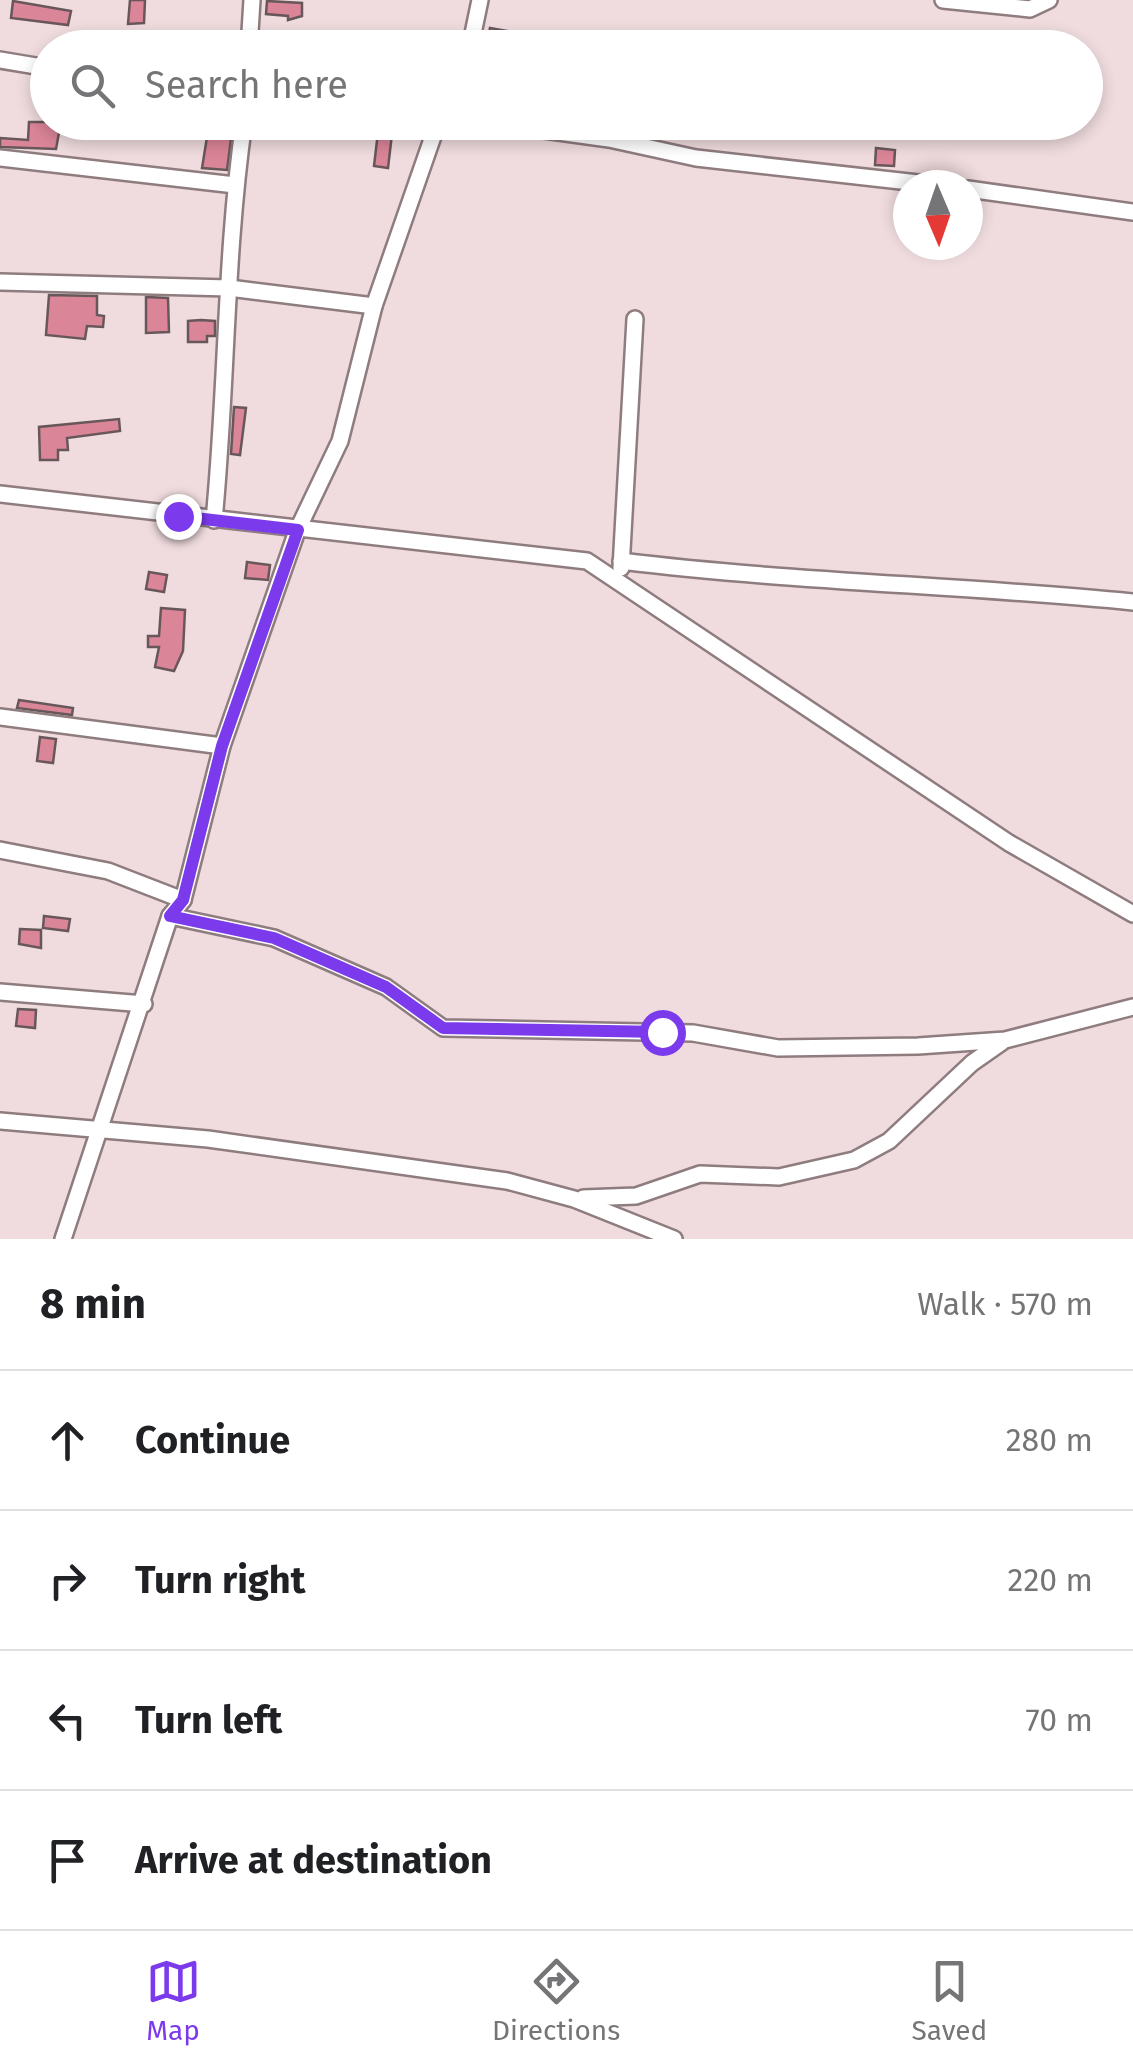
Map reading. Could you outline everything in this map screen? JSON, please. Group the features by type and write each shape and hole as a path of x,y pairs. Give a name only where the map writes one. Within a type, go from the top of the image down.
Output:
{"street":[{"path":"250,30 252,0"},
{"path":"474,30 480,0"},
{"path":"944,0 1030,9 1049,0"},
{"path":"0,60 30,65"},
{"path":"214,520 235,184 241,140"},
{"path":"63,1239 170,916 183,900 222,746 298,530 340,441 374,306 432,140"},
{"path":"614,140 696,158 893,180"},
{"path":"0,158 235,184"},
{"path":"983,191 1133,212"},
{"path":"0,282 229,288 374,306"},
{"path":"621,582 635,320"},
{"path":"0,494 587,561 1010,843 1133,914"},
{"path":"620,561 734,575 989,587 1133,602"},
{"path":"0,718 222,746"},
{"path":"0,850 108,870 183,900"},
{"path":"170,916 274,938 386,987 443,1028 693,1033 778,1048 1005,1040 1133,1007"},
{"path":"0,992 144,1004"},
{"path":"574,1199 636,1196 700,1174 780,1177 854,1160 889,1140 972,1063 1005,1040"},
{"path":"0,1121 208,1138 507,1181 574,1199 674,1239"}],"building":[{"path":"130,0 145,0 144,23 128,24"},
{"path":"13,1 71,11 68,25 11,18"},
{"path":"267,1 302,3 302,16 288,20 288,16 266,14"},
{"path":"30,122 30,140 58,140 56,149 0,147 0,138 28,140"},
{"path":"207,140 231,140 227,170 202,168"},
{"path":"377,140 391,140 388,168 374,166"},
{"path":"876,148 895,150 894,166 875,165"},
{"path":"49,295 97,296 97,315 104,316 103,327 87,326 85,339 46,335"},
{"path":"146,297 168,298 169,332 146,333"},
{"path":"188,321 215,321 215,336 207,336 207,342 188,342"},
{"path":"234,407 246,408 240,455 231,454"},
{"path":"119,419 120,431 67,438 68,450 58,450 58,460 40,460 39,427"},
{"path":"247,562 270,565 268,580 245,578"},
{"path":"149,572 167,575 164,592 146,589"},
{"path":"161,608 185,610 183,651 174,671 155,667 159,647 148,647 148,636 159,636"},
{"path":"19,700 73,708 72,715 17,708"},
{"path":"40,737 56,739 53,763 37,761"},
{"path":"44,916 70,919 68,931 43,928"},
{"path":"20,929 41,930 41,948 19,944"},
{"path":"18,1009 36,1010 35,1028 16,1026"}],"route":[{"path":"178,516 298,530 222,746 183,900 170,916 274,938 386,987 443,1028 662,1032"}]}
